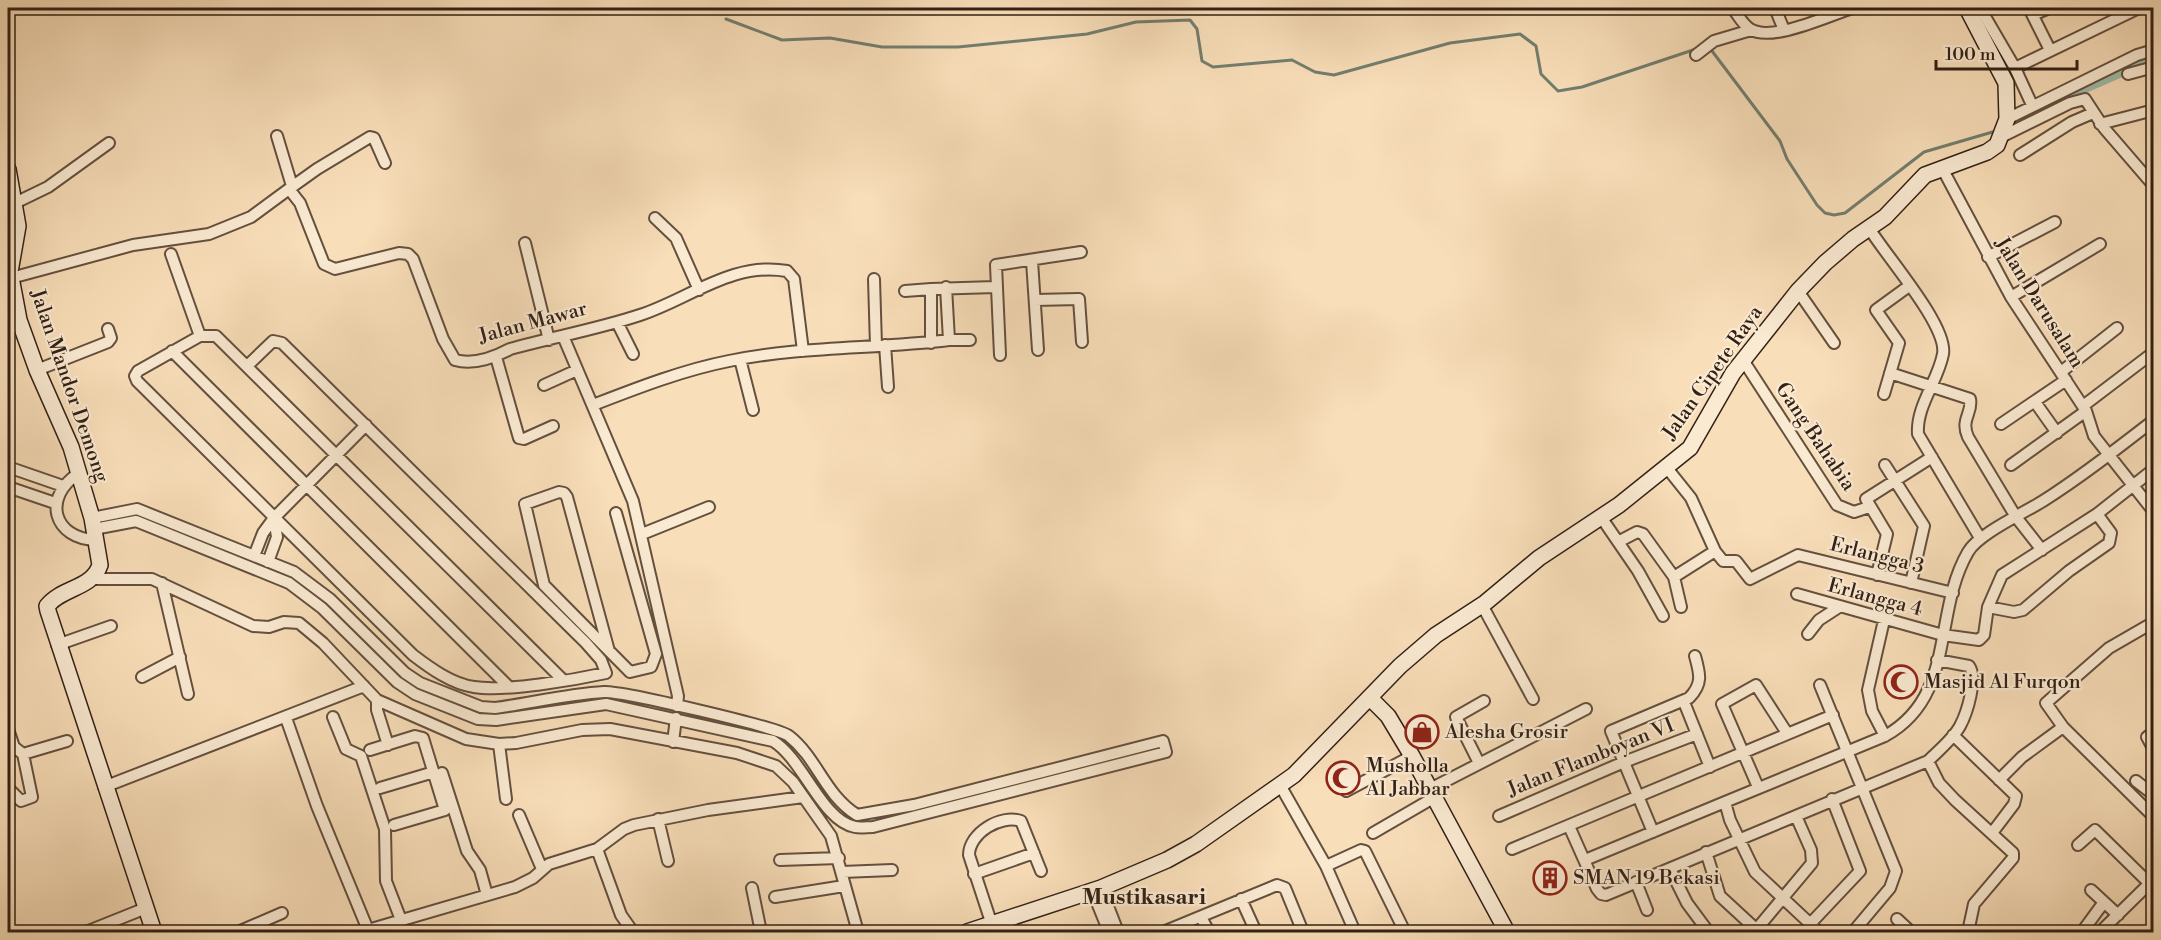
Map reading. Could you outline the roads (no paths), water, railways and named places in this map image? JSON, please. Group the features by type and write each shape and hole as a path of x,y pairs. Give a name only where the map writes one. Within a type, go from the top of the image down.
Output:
{"main road":[{"path":"1967,8 2006,83 2007,119 2001,137"},
{"name":"Jalan Cipete Raya","path":"1370,698 1416,652 1482,605 1539,558 1601,517 1667,468 1690,448 1699,436 1721,393 1743,360 1798,291 1832,256 1890,212 1925,175 1993,149 2001,137"},
{"name":"Jalan Mandor Demong","path":"8,168 15,203 10,274 19,320 37,370 71,447 79,473 94,529 100,565 91,579"},
{"path":"91,579 60,593 47,606 57,645 154,933"},
{"path":"967,933 1096,889 1181,853 1280,785 1314,757 1370,698 1388,716 1412,756 1507,933"}],"street":[{"path":"1732,8 1751,30"},
{"path":"1775,8 1784,30"},
{"path":"1696,55 1714,41 1751,30 1768,34 1833,10 1853,8"},
{"path":"1980,8 2015,68 2032,105"},
{"path":"2049,8 2031,11 2050,50"},
{"path":"2015,68 2138,8"},
{"path":"2007,119 2137,55 2154,50"},
{"path":"2128,74 2154,67"},
{"path":"2001,137 2080,99 2085,99 2100,124 2154,186"},
{"path":"2100,124 2152,112"},
{"path":"2020,155 2072,123 2093,113"},
{"path":"277,136 290,188"},
{"path":"10,274 133,244 209,234 257,214 290,188 370,137 374,138 385,163"},
{"path":"15,203 48,187 109,143"},
{"name":"Jalan Darusalam","path":"1942,168 2011,297 2084,408 2094,436 2154,512"},
{"name":"Jalan Mawar","path":"290,188 300,203 326,266 335,269 399,253 408,254 417,268 444,339 455,360 461,362 496,357 510,349 617,322 658,309 752,269 787,271 794,279 803,351"},
{"path":"655,218 676,238 699,290"},
{"path":"1988,257 2055,222"},
{"path":"1869,228 1940,329 1943,355 1929,388 1918,434 1980,538"},
{"path":"525,243 549,340"},
{"path":"2011,297 2100,244"},
{"path":"1000,355 995,287 996,265 1081,252"},
{"path":"171,254 200,336"},
{"path":"1032,261 1038,350"},
{"path":"874,279 880,346 888,387"},
{"path":"1884,394 1899,344 1876,310 1909,286"},
{"path":"905,291 946,287 995,287"},
{"path":"946,287 949,340"},
{"path":"931,289 931,343"},
{"path":"1798,291 1834,344"},
{"path":"1035,300 1079,299 1082,342"},
{"path":"617,322 633,354"},
{"path":"2001,424 2035,402 2117,328"},
{"path":"37,370 108,342 111,338 108,329"},
{"path":"562,679 216,336 200,336 138,370 135,376 137,381 413,656 433,670 471,687 509,687 562,679 582,679 651,667 656,654 616,513"},
{"path":"563,336 630,491 642,534 645,561 678,696 677,706"},
{"path":"593,405 694,370 740,359 803,351 970,340"},
{"path":"248,366 273,341 282,343 594,651 602,660 606,673"},
{"path":"172,351 509,687"},
{"path":"2011,465 2057,433 2084,408 2154,352"},
{"path":"496,357 519,438 524,439 554,426"},
{"path":"740,359 753,410"},
{"name":"Gang Bahabia","path":"1743,360 1837,505 1854,512 1869,507"},
{"path":"544,385 578,370"},
{"path":"1890,373 1929,388 1970,399 1971,405 1964,428 2016,517 2042,550"},
{"path":"2035,402 2057,433"},
{"path":"1584,860 1885,736 1917,711 1929,689 1953,593 1965,558 1980,538 2016,517 2154,420"},
{"path":"254,556 263,533 274,518 366,425"},
{"path":"1877,575 1887,534 1869,507 1867,497 1932,457"},
{"path":"1885,465 1924,526 1911,583"},
{"path":"8,467 63,486"},
{"path":"1667,468 1691,498 1715,552 1674,577"},
{"path":"2097,514 2112,533 2109,543 2069,571 2023,610 2014,612 1988,607 2002,575 2097,514 2154,469"},
{"path":"79,473 63,486 55,503 61,521 69,531 87,540 94,529 137,509 254,556 312,583 405,673 420,683 481,707 503,707 605,692 778,729 804,751 829,791 843,807 856,815 916,811 1166,752 1163,741 916,811 873,827 853,827 836,816 819,799 795,759 773,741 606,704 505,718 478,719 415,694 397,682 322,608 289,583 136,521 94,529"},
{"path":"39,495 45,478"},
{"path":"8,487 39,495 55,503"},
{"path":"609,651 564,493 549,495 525,504 544,585 609,651 630,672"},
{"path":"642,534 709,507"},
{"path":"1601,517 1638,571 1663,616"},
{"path":"268,562 277,537 274,518"},
{"path":"1618,542 1637,532 1641,533 1674,577 1681,607"},
{"name":"Erlangga 3","path":"1715,552 1722,561 1737,561 1749,578 1755,579 1798,555 1953,593"},
{"path":"91,579 140,578 162,583 253,626 268,627 284,622 299,623 323,643 377,700 466,740 499,744 542,740 595,728 619,730 673,742 731,751 762,760 785,774 831,836 839,858 844,886 858,933"},
{"path":"162,583 188,694"},
{"path":"536,593 544,585"},
{"name":"Erlangga 4","path":"1797,594 1943,635 1979,640 1984,634 1988,607"},
{"path":"1482,605 1533,699"},
{"path":"1808,633 1819,620 1839,607"},
{"path":"1884,620 1868,690 1872,711 1885,736"},
{"path":"2154,622 2109,648 2048,700 2048,706 2063,727 2154,817"},
{"path":"57,645 111,626"},
{"path":"364,650 373,641"},
{"path":"1653,832 1611,731 1684,702 1699,684 1695,656"},
{"path":"142,677 180,657"},
{"path":"1569,825 1600,894 1613,892 1738,838 1928,761 1953,735 1965,713 1973,674 1969,666 1963,663 1937,660"},
{"path":"1820,685 1896,871 1890,888 1853,933"},
{"path":"104,786 286,718 364,686"},
{"path":"1758,787 1722,704 1751,686 1760,688 1787,733"},
{"path":"377,700 377,710 388,744"},
{"path":"1479,763 1456,717 1484,701"},
{"path":"1684,702 1710,767"},
{"path":"503,707 505,718"},
{"path":"1373,833 1479,763 1586,709"},
{"path":"1512,849 1833,715"},
{"path":"333,717 346,749 361,756 382,815 387,840 386,881 401,920"},
{"path":"286,718 317,806 371,931 529,881 542,869 560,860 597,849 624,829 658,819 803,797"},
{"path":"673,742 676,718"},
{"path":"426,723 467,851 480,870 487,895"},
{"path":"1999,780 2022,757 2063,727"},
{"path":"8,729 14,747 23,754 32,796 21,801 8,788"},
{"path":"2154,732 2147,737 2154,750"},
{"name":"Jalan Flamboyan VI","path":"1499,816 1624,762 1697,734"},
{"path":"1953,735 2016,799 1992,833"},
{"path":"370,750 415,736 423,738 434,772 446,810 394,825"},
{"path":"23,754 67,741"},
{"path":"499,744 506,799"},
{"path":"1346,790 1412,756"},
{"path":"1928,761 1939,783 2011,849 2013,858 1974,904 1968,933"},
{"path":"380,788 434,772"},
{"path":"2136,781 2154,795"},
{"path":"1280,785 1326,866 1354,933"},
{"path":"1810,924 1860,871 1832,800"},
{"path":"1725,802 1738,838 1755,872 1819,933"},
{"path":"519,815 542,869"},
{"path":"1706,852 1720,896 1757,931 1782,897 1812,863 1811,850 1796,816"},
{"path":"658,819 668,861"},
{"path":"992,925 974,874 969,847 985,827 1018,819 1023,824 1041,871"},
{"path":"2078,845 2095,830 2151,881 2104,931"},
{"path":"597,849 621,915 633,933"},
{"path":"1326,866 1361,850 1365,851 1405,933"},
{"path":"974,874 1034,853"},
{"path":"780,860 839,858"},
{"path":"1670,869 1687,903 1707,930"},
{"path":"842,872 892,870"},
{"path":"1636,882 1647,910"},
{"path":"1163,933 1241,899 1281,885 1285,888 1304,933"},
{"path":"775,897 844,886"},
{"path":"752,888 761,933"},
{"path":"1096,889 1109,933"},
{"path":"1096,889 1118,933"},
{"path":"2091,890 2118,915"},
{"path":"1241,899 1256,933"},
{"path":"2082,933 2104,902"},
{"path":"86,933 146,908"},
{"path":"238,933 282,913"},
{"path":"1201,917 1209,933"},
{"path":"1897,919 1911,933"}],"waterway":[{"path":"726,19 782,40 830,38 882,47 958,47 1087,34 1136,22 1190,20 1197,29 1202,61 1213,67 1292,60 1315,72 1334,75 1450,43 1520,34 1536,46 1541,74 1558,91 1582,87 1699,48"},
{"path":"1709,47 1780,141 1787,159 1817,205 1825,213 1834,215 1845,213 1924,152 1996,131"},
{"path":"2023,120 2069,95 2154,58"}],"place":[{"name":"Masjid Al Furqon","path":"1901,682"},
{"name":"Alesha Grosir","path":"1422,732"},
{"name":"Musholla Al Jabbar","path":"1343,778"},
{"name":"SMAN 19 Bekasi","path":"1550,878"}],"district":[{"name":"Mustikasari","path":"1144,897"}]}
